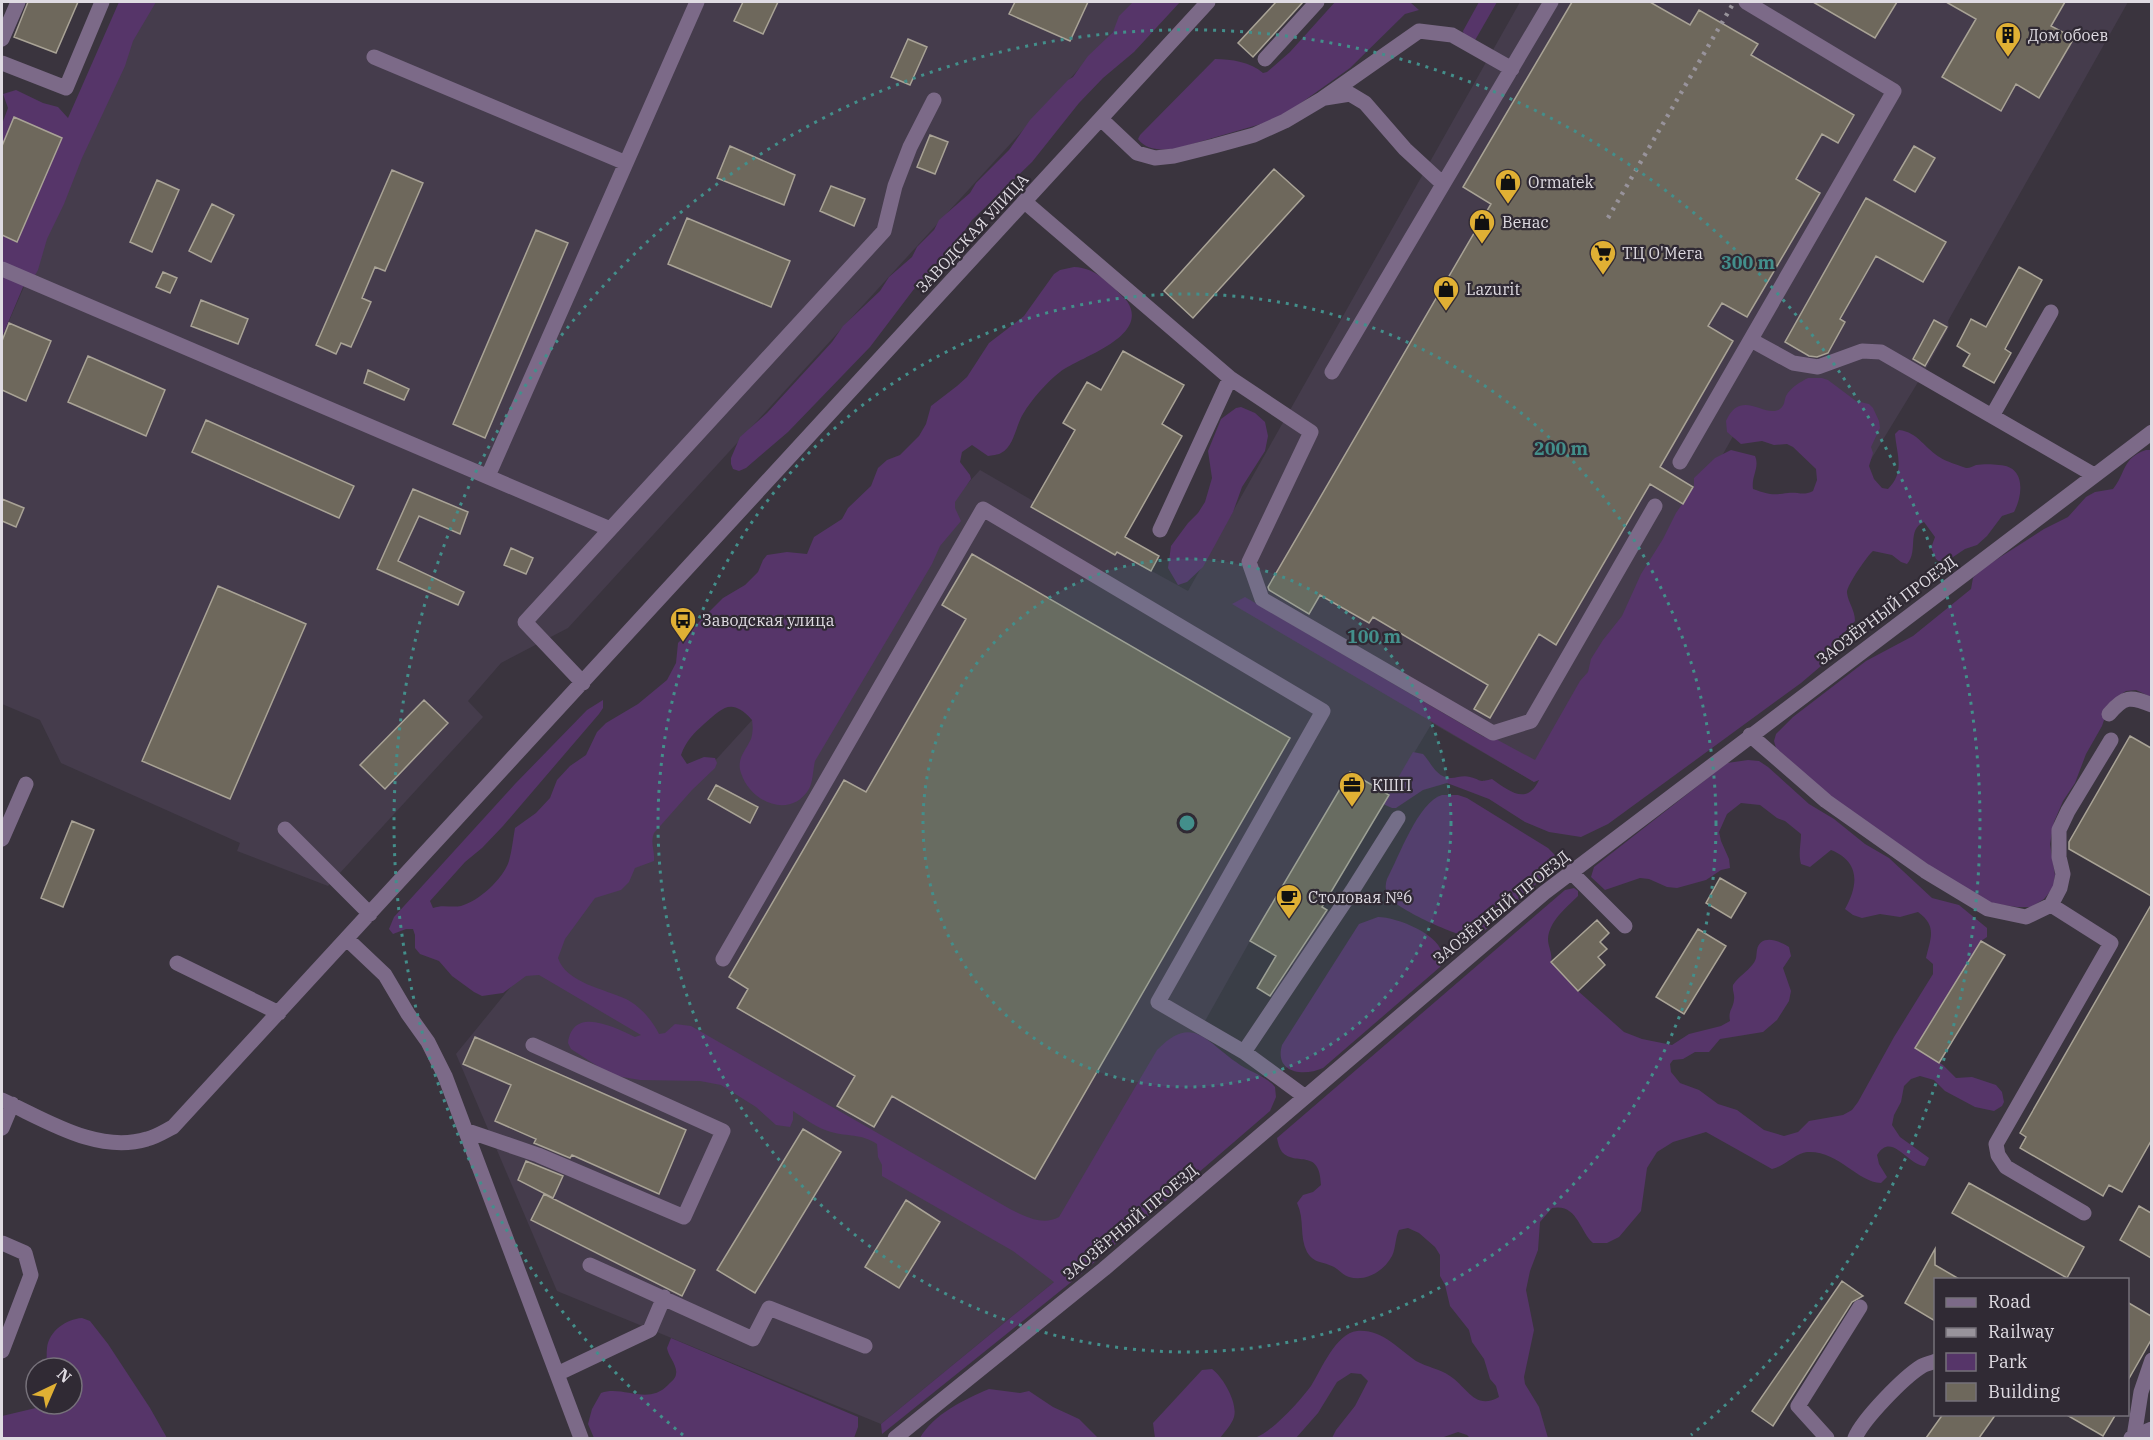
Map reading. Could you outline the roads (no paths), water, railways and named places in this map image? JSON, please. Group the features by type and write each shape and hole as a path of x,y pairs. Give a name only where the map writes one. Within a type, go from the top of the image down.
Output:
{"street":[{"path":"2,39 18,2"},
{"path":"2,63 66,88 102,2"},
{"path":"488,476 697,2"},
{"name":"ЗАВОДСКАЯ УЛИЦА","path":"7,1102 89,1139 121,1143 147,1139 173,1127 1208,2"},
{"path":"1265,59 1317,2"},
{"path":"1332,372 1551,2"},
{"path":"1680,462 1894,91 1746,2"},
{"path":"1101,119 1137,153 1155,158 1174,156 1254,135 1285,121 1322,99 1419,31 1452,35 1512,69"},
{"path":"374,57 626,163"},
{"path":"1322,99 1350,94 1365,103 1405,149 1443,184"},
{"path":"583,683 525,622 884,231 895,186 910,147 934,100"},
{"path":"1025,202 1230,378 1311,432 1249,562 1262,599 1493,733 1531,721 1655,506"},
{"path":"2,268 610,530"},
{"path":"1992,416 2051,312"},
{"path":"1751,340 1793,363 1818,367 1862,351 1881,352 2094,475"},
{"path":"1160,530 1230,378"},
{"name":"ЗАОЗЁРНЫЙ ПРОЕЗД","path":"895,1438 1104,1269 1544,893 2151,432"},
{"path":"723,959 983,509 1323,711 1158,1002 1244,1052 1304,1096"},
{"path":"2109,714 2126,699 2134,697 2151,705"},
{"path":"1750,735 1826,801 1924,871 1988,909 2025,917 2051,904 2060,888 2063,874 2059,857 2059,830 2111,740"},
{"path":"2,839 26,784"},
{"path":"1244,1052 1398,818"},
{"path":"285,829 370,914"},
{"path":"1571,872 1625,926"},
{"path":"2051,904 2111,943 1996,1144 1998,1155 2006,1167 2084,1213"},
{"path":"347,939 385,975 428,1042 445,1076 581,1438"},
{"path":"177,963 279,1013"},
{"path":"465,1130 538,1155 684,1217 723,1131 533,1045"},
{"path":"2,1128 7,1102"},
{"path":"2,1243 25,1253 31,1275 2,1351"},
{"path":"590,1264 753,1339 769,1308 865,1346"},
{"path":"556,1374 650,1329 664,1298"},
{"path":"1827,1438 1798,1406 1860,1307"},
{"path":"2133,1438 2141,1392 2151,1360"},
{"path":"1855,1438 1874,1411 1897,1388 1922,1366 1934,1361"},
{"path":"2133,1438 2151,1429"}],"railway":[{"path":"1608,218 1734,2"}],"place":[{"name":"Дом обоев","path":"2008,58"},
{"name":"Ormatek","path":"1508,205"},
{"name":"Венас","path":"1482,245"},
{"name":"ТЦ О'Мега","path":"1603,276"},
{"name":"Lazurit","path":"1446,312"},
{"name":"Заводская улица","path":"683,643"},
{"name":"КШП","path":"1352,808"},
{"name":"Столовая №6","path":"1289,920"}]}
